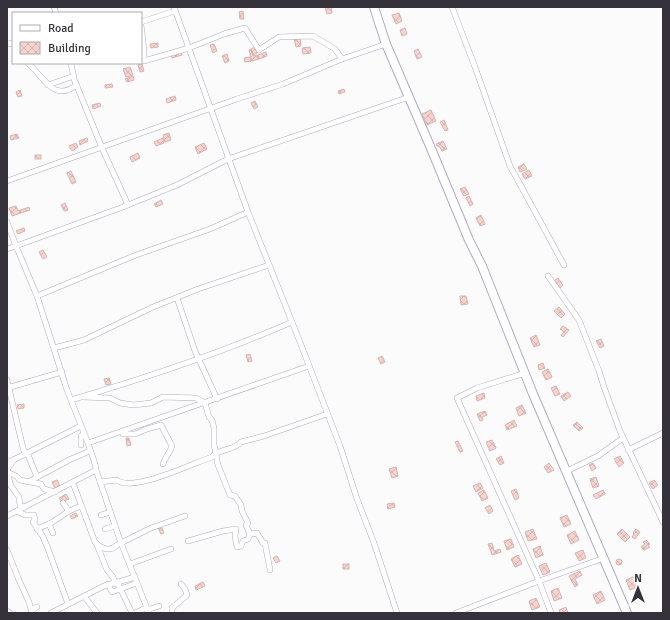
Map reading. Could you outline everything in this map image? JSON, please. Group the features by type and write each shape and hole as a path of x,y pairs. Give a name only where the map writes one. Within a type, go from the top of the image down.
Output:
{"highway":[{"path":"374,7 386,44 458,215 493,293 525,373 627,613"}],"street":[{"path":"452,7 468,47 510,166 564,265"},
{"path":"142,24 175,9 248,212 340,446 357,499 398,613"},
{"path":"142,33 144,61 189,48 224,34 245,28 259,50 279,37 313,36 335,49 342,59"},
{"path":"7,181 211,110 237,99 284,84 342,59 386,44"},
{"path":"29,64 48,85 57,91 70,90 77,85"},
{"path":"70,64 102,148 128,205"},
{"path":"48,85 74,76"},
{"path":"7,249 128,205 177,185 228,159 409,97"},
{"path":"37,296 136,255 210,229 248,212"},
{"path":"7,222 37,296 71,400 88,443 110,512 147,610"},
{"path":"54,348 84,340 198,289 269,265"},
{"path":"548,276 579,320 623,438 663,522"},
{"path":"177,298 195,351 217,398"},
{"path":"71,400 248,341 292,322"},
{"path":"88,443 308,366"},
{"path":"8,388 62,372"},
{"path":"525,373 477,388 457,398 539,581 551,613"},
{"path":"7,380 25,454 28,455 37,477"},
{"path":"83,397 110,398 120,403 133,405 151,403 163,398 196,398 205,403 214,428 213,435 215,453 222,478 230,495 235,496 248,520 246,525 250,534"},
{"path":"100,482 117,480 126,484 142,482 163,476 212,457 215,453 230,449 239,445 241,442 264,436 327,414"},
{"path":"96,441 101,442 120,435 135,434 160,425 172,446 170,453 163,464"},
{"path":"7,462 81,426"},
{"path":"81,445 81,436 84,433"},
{"path":"628,450 663,433"},
{"path":"567,471 598,456 623,438"},
{"path":"28,482 61,464 82,457 90,451"},
{"path":"14,459 7,472 11,486 19,497 20,505 25,507"},
{"path":"15,514 25,507 96,470"},
{"path":"7,472 16,476 20,480 41,484 44,489 55,492"},
{"path":"72,482 98,544 107,570 115,582 120,586 133,613 159,606"},
{"path":"64,503 69,511"},
{"path":"37,529 52,524 69,511 81,506"},
{"path":"101,514 110,512"},
{"path":"7,516 15,514 34,515 35,520 33,522 42,535 47,546 68,604"},
{"path":"98,544 109,550 151,528 185,516"},
{"path":"52,524 53,533"},
{"path":"105,529 115,526"},
{"path":"188,541 223,531 236,529 235,536 237,547 241,546 242,541 248,538 250,534 257,533 263,543 265,543 270,570"},
{"path":"7,550 32,611 37,607"},
{"path":"130,564 171,550"},
{"path":"456,613 604,558"},
{"path":"53,613 108,584 135,577"},
{"path":"108,584 112,592 137,583"},
{"path":"172,613 172,608 187,595 181,584"},
{"path":"84,596 97,613"}],"building":[{"path":"325,7 331,7 332,13 327,14"},
{"path":"243,11 244,19 240,19 239,12"},
{"path":"399,13 402,21 396,24 392,15"},
{"path":"405,28 407,34 402,36 400,30"},
{"path":"300,37 301,46 296,47 294,38"},
{"path":"158,43 158,47 151,48 150,44"},
{"path":"214,44 217,51 213,53 210,45"},
{"path":"255,47 257,53 253,55 251,49"},
{"path":"310,47 311,53 303,54 302,48"},
{"path":"251,49 253,56 257,55 259,59 252,61 249,50"},
{"path":"418,49 422,57 417,59 414,51"},
{"path":"181,52 182,55 172,58 171,55"},
{"path":"266,52 267,56 259,59 258,55"},
{"path":"227,54 229,61 225,63 222,56"},
{"path":"250,57 251,61 245,62 244,58"},
{"path":"142,64 144,71 140,72 138,65"},
{"path":"130,67 133,75 126,77 123,69"},
{"path":"133,76 134,80 127,82 125,79"},
{"path":"112,84 113,87 105,88 105,85"},
{"path":"344,89 345,92 339,94 338,91"},
{"path":"20,90 22,96 18,97 16,92"},
{"path":"175,96 176,100 167,103 166,99"},
{"path":"255,101 258,107 254,109 251,103"},
{"path":"100,103 101,106 93,109 92,105"},
{"path":"431,110 436,121 427,125 422,114"},
{"path":"444,120 448,130 445,131 440,122"},
{"path":"169,133 171,140 165,142 163,135"},
{"path":"17,134 19,138 11,140 10,136"},
{"path":"87,138 88,141 80,145 79,141"},
{"path":"163,138 164,143 156,146 154,142"},
{"path":"443,141 447,149 442,151 436,144"},
{"path":"76,143 78,147 72,151 69,146"},
{"path":"204,143 207,149 198,154 195,147"},
{"path":"138,153 140,158 132,162 130,157"},
{"path":"35,155 41,155 41,159 35,159"},
{"path":"524,164 527,169 520,172 518,167"},
{"path":"529,170 532,176 525,179 522,174"},
{"path":"71,171 76,182 72,184 67,173"},
{"path":"465,187 469,194 464,196 460,189"},
{"path":"469,196 473,204 470,206 466,198"},
{"path":"161,200 163,204 156,207 154,204"},
{"path":"65,203 68,210 64,211 61,205"},
{"path":"16,206 18,211 29,207 30,210 12,216 9,208"},
{"path":"481,215 485,224 480,226 476,218"},
{"path":"24,228 25,231 18,234 16,231"},
{"path":"43,250 47,257 43,259 39,252"},
{"path":"558,278 563,285 560,288 554,281"},
{"path":"460,296 466,296 468,304 461,305"},
{"path":"559,307 565,314 561,318 554,311"},
{"path":"563,326 569,330 563,337 561,335 564,332 560,329"},
{"path":"536,335 540,345 534,347 530,338"},
{"path":"601,339 604,346 600,348 596,341"},
{"path":"250,354 252,361 248,362 246,355"},
{"path":"382,356 385,362 381,364 378,358"},
{"path":"543,363 545,368 539,370 538,365"},
{"path":"548,369 552,377 546,380 542,372"},
{"path":"109,378 111,384 106,385 104,379"},
{"path":"556,386 560,394 555,396 551,388"},
{"path":"568,392 571,396 564,401 561,396"},
{"path":"484,393 485,398 477,401 476,396"},
{"path":"24,404 24,408 18,409 17,405"},
{"path":"522,405 526,413 519,416 516,408"},
{"path":"485,411 487,415 482,417 483,420 480,421 477,414"},
{"path":"514,420 517,426 507,430 505,425"},
{"path":"577,422 583,428 579,431 573,425"},
{"path":"126,438 129,438 131,445 127,446"},
{"path":"492,440 496,448 490,451 486,442"},
{"path":"458,441 463,451 460,452 455,442"},
{"path":"501,456 504,463 500,465 496,459"},
{"path":"620,456 624,463 619,467 614,459"},
{"path":"549,463 554,470 548,473 544,467"},
{"path":"593,463 596,468 592,471 589,465"},
{"path":"396,467 398,476 392,478 389,469"},
{"path":"596,477 599,486 593,488 590,479"},
{"path":"57,480 60,486 55,488 52,482"},
{"path":"654,480 658,485 653,489 649,483"},
{"path":"480,483 483,488 476,492 473,486"},
{"path":"516,489 519,498 515,500 511,491"},
{"path":"484,490 488,498 482,501 478,493"},
{"path":"603,490 605,494 596,499 593,495"},
{"path":"66,494 69,499 62,502 59,498"},
{"path":"394,503 395,507 388,509 387,504"},
{"path":"490,505 493,511 489,514 485,508"},
{"path":"76,513 78,516 72,519 70,516"},
{"path":"567,515 571,524 564,527 560,518"},
{"path":"161,526 164,533 161,534 158,528"},
{"path":"533,529 537,539 528,541 525,532"},
{"path":"622,529 630,537 625,542 617,534"},
{"path":"636,529 640,532 635,539 632,537"},
{"path":"575,531 579,540 571,544 567,535"},
{"path":"511,539 514,547 507,550 504,541"},
{"path":"646,540 650,544 648,545 650,547 644,550 641,547 645,544 643,542"},
{"path":"492,543 494,551 500,549 501,552 492,555 488,544"},
{"path":"540,546 543,555 536,558 533,549"},
{"path":"583,550 586,558 579,561 575,553"},
{"path":"518,555 522,564 515,567 511,559"},
{"path":"277,556 280,561 276,563 273,558"},
{"path":"619,559 622,562 619,565 616,562"},
{"path":"546,563 550,572 543,575 539,566"},
{"path":"343,564 349,564 349,569 343,569"},
{"path":"580,571 582,575 575,579 578,585 575,587 569,576"},
{"path":"635,576 639,586 630,590 626,580"},
{"path":"203,582 205,586 196,590 195,586"},
{"path":"558,588 562,598 554,601 551,591"},
{"path":"601,591 605,600 597,604 593,595"},
{"path":"536,598 540,607 532,610 529,601"},
{"path":"566,607 568,613 560,613 559,610"}]}
